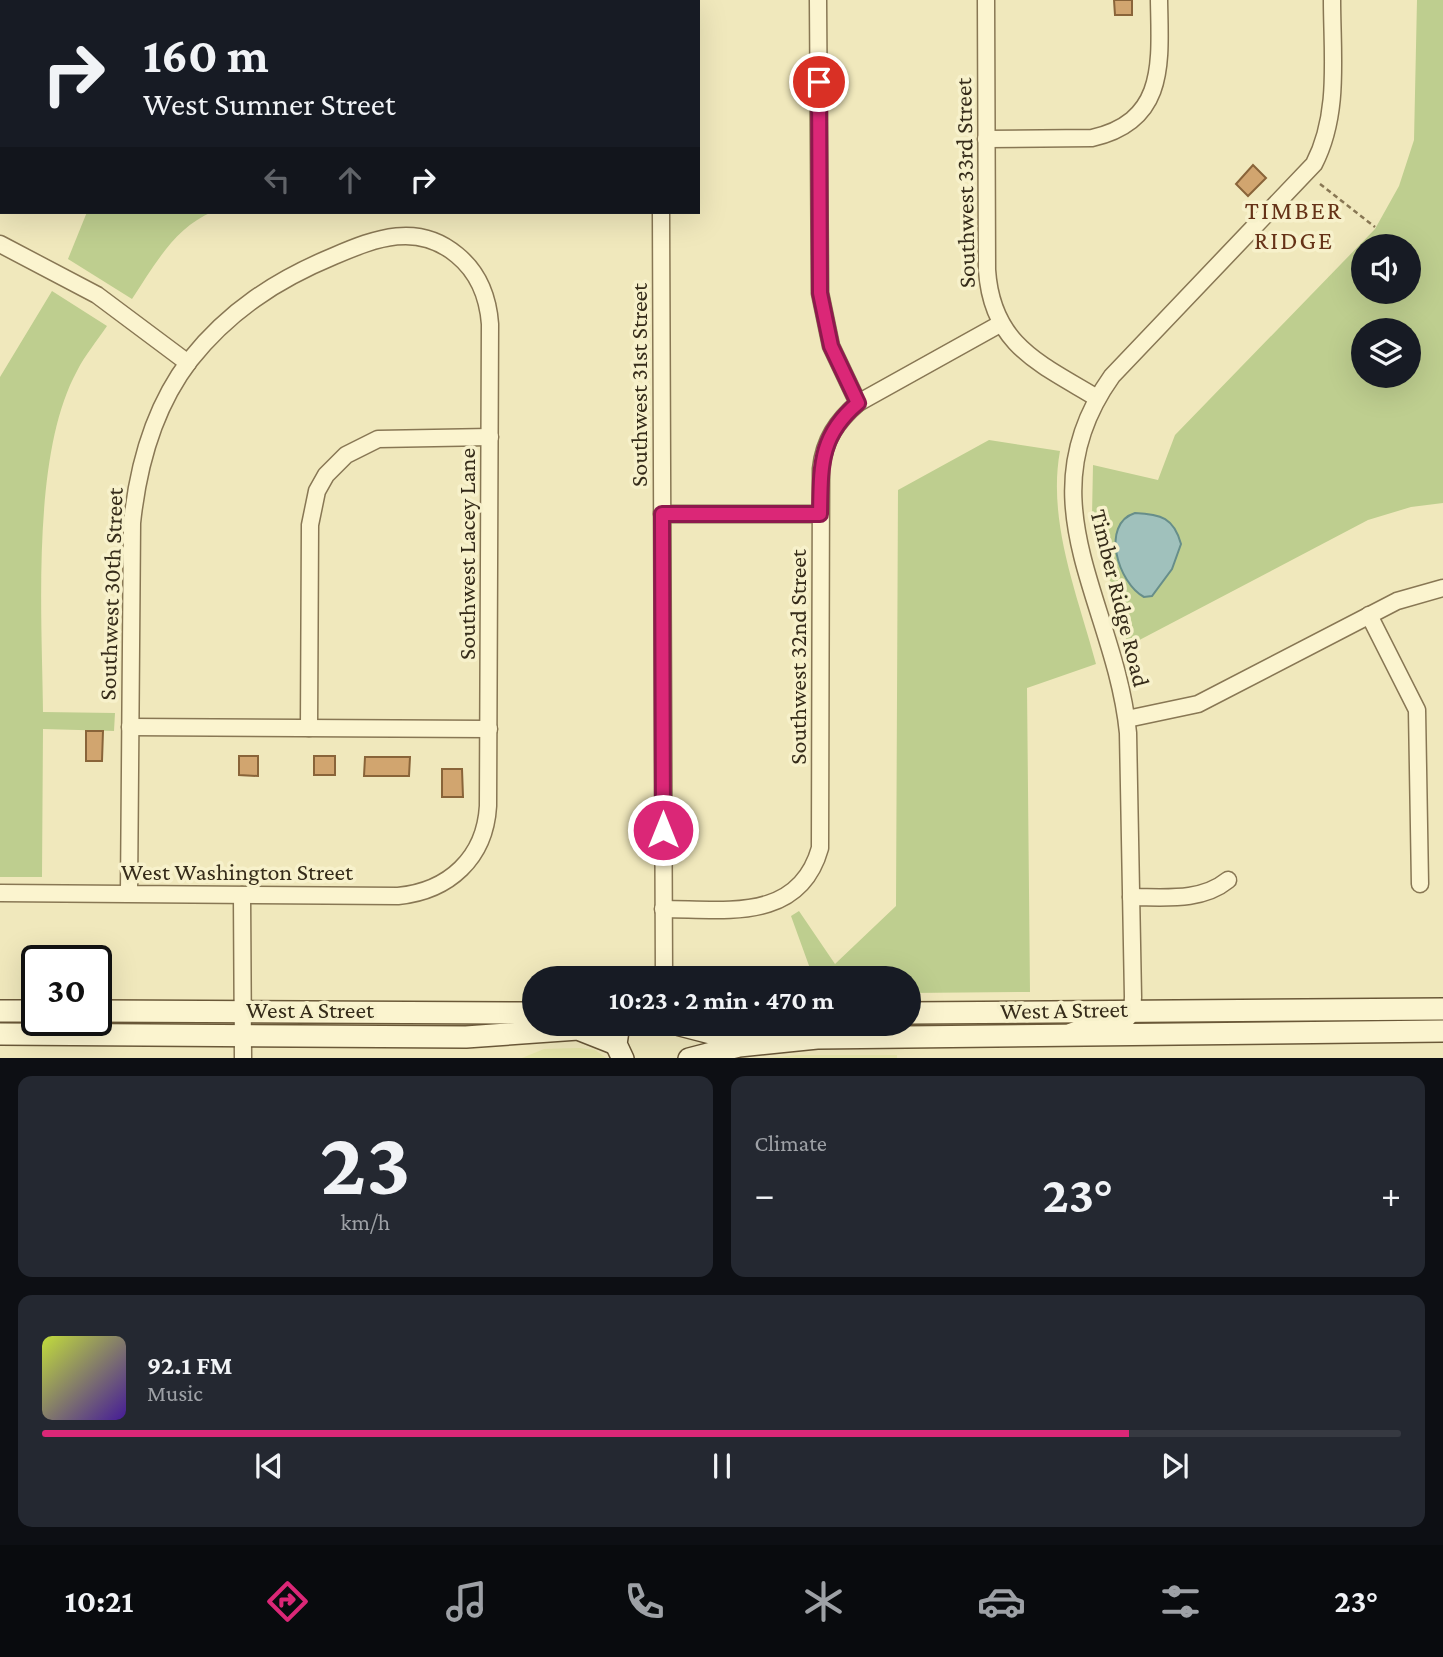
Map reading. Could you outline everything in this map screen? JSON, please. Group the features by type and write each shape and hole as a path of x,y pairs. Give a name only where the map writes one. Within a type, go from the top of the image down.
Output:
{"main road":[{"name":"West A Street","path":"921,1013 1443,1009"},
{"path":"0,1010 21,1011"},
{"name":"West A Street","path":"112,1011 522,1013"},
{"name":"West A Street","path":"0,1034 243,1046 466,1037 578,1029 620,1042"},
{"name":"West A Street","path":"693,1058 739,1046 784,1040 1443,1031"},
{"path":"676,1058 682,1046 681,1036"}],"street":[{"path":"818,0 820,293 831,346 858,403"},
{"name":"Southwest 33rd Street","path":"986,0 988,289 1000,324 1028,356 1097,398"},
{"path":"986,139 1092,138 1109,135 1136,118 1150,99 1158,76 1159,0"},
{"name":"Timber Ridge Road","path":"1132,1010 1127,719 1072,505 1072,472 1077,444 1097,398 1121,366 1314,164 1330,126 1332,0"},
{"name":"Southwest 31st Street","path":"661,214 664,966"},
{"name":"Southwest 30th Street","path":"129,894 132,523 135,493 150,435 166,400 188,363 229,318 252,299 298,271 373,239 390,235 420,236 451,250"},
{"path":"0,244 97,295 188,363"},
{"name":"Southwest Lacey Lane","path":"451,250 475,274 489,306 488,817 484,835 466,865"},
{"name":"Southwest 32nd Street","path":"663,909 752,908 782,899 805,880 820,848 820,514 823,452 836,425 858,403 1000,324"},
{"path":"309,728 310,526 317,491 337,462 362,445 390,437 490,437"},
{"path":"662,514 820,514"},
{"path":"1127,719 1198,704 1397,601 1443,588"},
{"path":"1369,615 1417,710 1420,884"},
{"path":"130,727 489,729"},
{"name":"West Washington Street","path":"0,893 415,894 448,881 466,865"},
{"path":"1131,897 1199,895 1228,880"},
{"path":"242,895 243,1046"},
{"path":"1062,1036 1096,1022 1125,1021 1132,1010"}],"path":[{"path":"1320,184 1375,227"}],"shaded area":[{"path":"544,1049 595,1050 606,1058 522,1058"},
{"path":"797,1055 897,1055 897,1058 767,1058"}],"green space":[{"path":"1417,0 1443,0 1443,503 1411,507 1368,520 1128,646 1092,516 1093,465 1158,480 1175,435 1351,254 1351,304 1421,304 1421,234 1370,234 1399,186 1414,140"},
{"path":"86,214 208,214 187,228 166,249 132,299 68,259"},
{"path":"52,291 107,326 77,371 62,406 52,446 42,537 43,712 115,713 114,731 43,729 42,877 0,877 0,377"},
{"path":"989,440 1060,451 1057,478 1061,532 1096,664 1027,688 1030,992 921,993 921,966 809,966 791,916 799,911 835,964 896,906 898,490"}],"water":[{"path":"1135,513 1165,519 1175,528 1181,544 1172,569 1152,596 1144,597 1135,590 1120,567 1117,554 1118,529 1124,519"}],"building":[{"path":"1114,0 1132,0 1132,15 1115,15"},
{"path":"1253,165 1266,178 1248,196 1236,184"},
{"path":"86,731 103,731 102,761 86,761"},
{"path":"239,756 258,756 258,776 239,775"},
{"path":"314,756 335,756 335,775 314,775"},
{"path":"365,757 410,757 409,776 364,776"},
{"path":"442,769 462,769 463,797 442,797"}],"district":[{"name":"TIMBER RIDGE","path":"1294,225"}],"route":[{"path":"663,830 662,514 820,514 823,452 836,425 858,403 831,346 820,293 819,82"}]}
